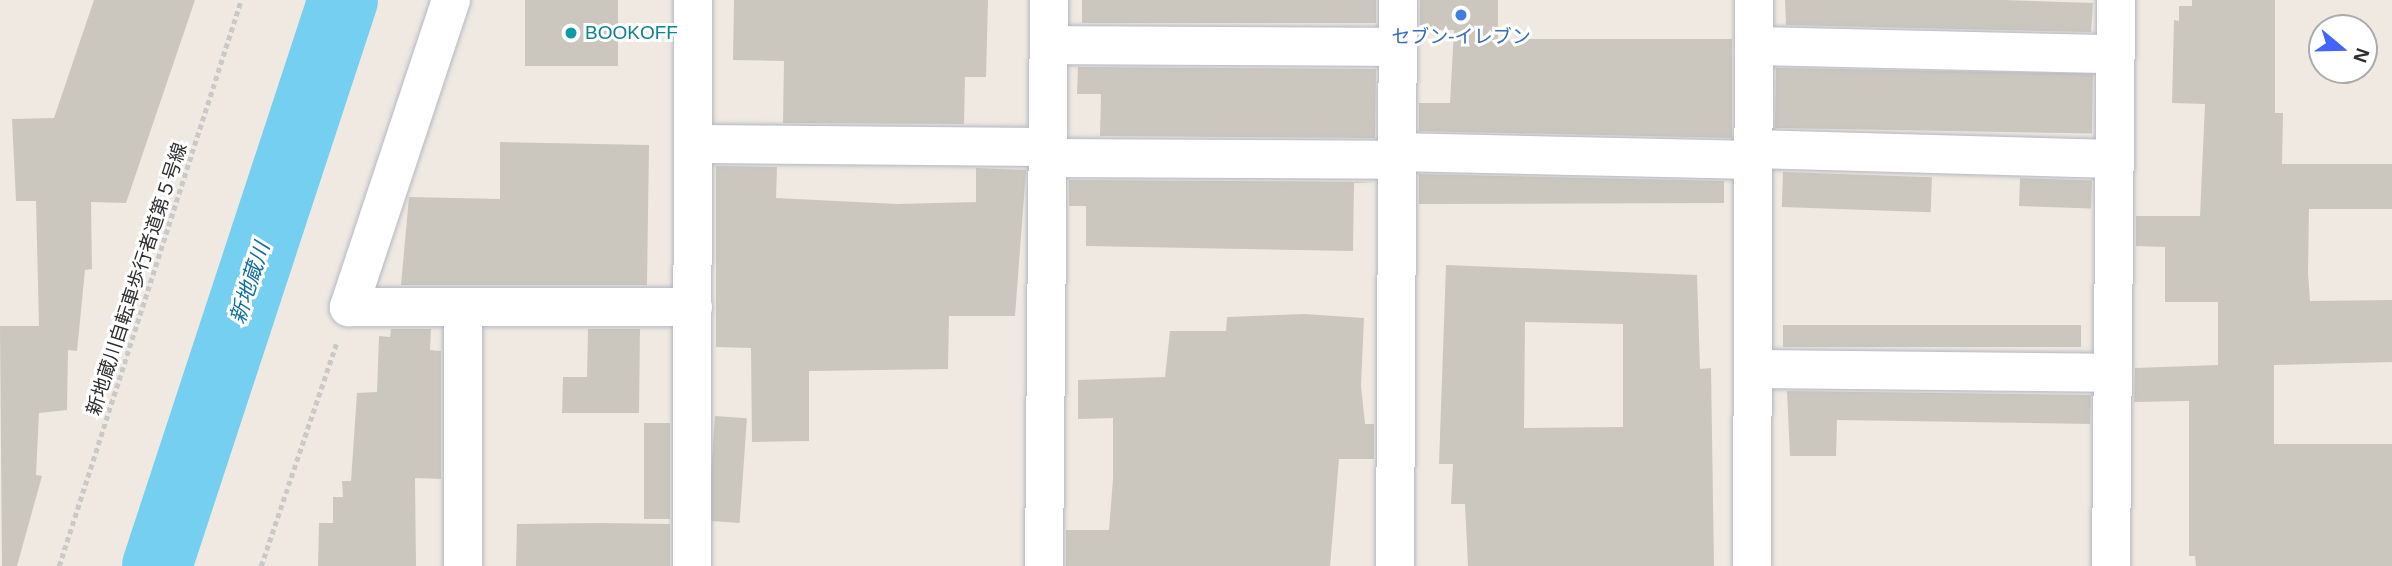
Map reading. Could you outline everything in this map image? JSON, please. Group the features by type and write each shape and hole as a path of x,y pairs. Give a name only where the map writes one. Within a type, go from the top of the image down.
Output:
{"street":[{"path":"451,0 349,307 463,310 693,307"},
{"path":"692,566 693,0"},
{"path":"1044,566 1049,0"},
{"path":"1395,566 1398,0"},
{"path":"1752,566 1754,0"},
{"path":"2111,566 2110,373 2116,0"},
{"path":"1049,45 1398,47"},
{"path":"1754,46 2116,54"},
{"path":"693,144 1048,153 1397,156 1754,154 2115,159"},
{"path":"463,310 463,566"},
{"path":"1753,369 2110,373"}],"path":[{"name":"新地蔵川自転車歩行者道第５号線","path":"59,566 242,0"},
{"path":"261,566 349,307"}],"building":[{"path":"94,0 195,0 126,203 91,202 92,269 85,270 77,351 68,350 67,410 39,413 36,475 42,476 17,566 2,566 0,326 39,326 36,201 16,201 12,119 54,118"},
{"name":"BOOKOFF","path":"525,0 618,0 618,66 525,66"},
{"path":"734,0 988,0 986,77 965,77 964,124 783,123 784,61 733,60"},
{"path":"1082,0 1376,0 1376,23 1082,23"},
{"path":"1420,0 1498,0 1498,39 1732,39 1732,138 1419,131 1419,103 1450,103 1454,30 1420,30"},
{"path":"1785,0 2004,0 2093,3 2091,32 1786,25"},
{"path":"2192,0 2275,0 2275,113 2283,113 2282,164 2392,164 2392,209 2309,209 2308,273 2310,301 2392,300 2392,362 2274,365 2274,444 2392,444 2392,566 2196,566 2195,556 2189,556 2189,401 2134,402 2135,368 2218,365 2218,302 2165,302 2165,247 2136,246 2136,216 2200,216 2205,104 2172,103 2174,20 2179,21 2179,6 2192,6"},
{"path":"1078,67 1376,69 1375,138 1100,136 1101,94 1077,94"},
{"path":"1776,68 2093,74 2092,134 1775,128"},
{"path":"500,142 649,145 647,285 401,285 409,197 500,199"},
{"path":"716,166 777,167 776,198 897,204 976,202 976,168 1026,170 1015,316 949,316 948,369 809,371 809,441 752,442 751,348 716,347"},
{"path":"1783,172 1932,177 1931,212 1782,207"},
{"path":"1419,174 1724,181 1724,203 1419,204"},
{"path":"2020,178 2092,181 2091,208 2019,206"},
{"path":"1069,180 1375,182 1354,183 1353,251 1086,246 1086,206 1069,206"},
{"path":"1446,265 1697,275 1700,369 1711,368 1714,566 1468,566 1465,504 1451,504 1453,464 1439,464","holes":["1525,322 1623,324 1623,427 1524,428"]},
{"path":"1304,314 1364,318 1361,386 1365,424 1374,424 1374,459 1339,459 1330,566 1066,566 1066,530 1109,530 1113,479 1113,418 1078,419 1078,380 1165,377 1170,331 1226,331 1227,317"},
{"path":"1783,325 2081,325 2081,347 1783,347"},
{"path":"391,329 431,329 430,350 441,351 441,479 415,478 416,566 318,566 319,523 333,523 333,497 343,497 342,481 351,481 357,393 377,392 379,336 390,337"},
{"path":"588,329 640,329 639,413 562,413 563,377 587,377"},
{"path":"1787,391 2091,395 2090,424 1837,420 1836,456 1790,456"},
{"path":"715,416 747,418 740,523 708,521"},
{"path":"644,423 670,423 670,519 644,519"},
{"path":"517,524 670,524 670,566 516,566"}],"waterway":[{"name":"新地蔵川","path":"157,566 343,0"}],"place":[{"name":"セブン-イレブン","path":"1461,15"},
{"name":"BOOKOFF","path":"571,33"}]}
